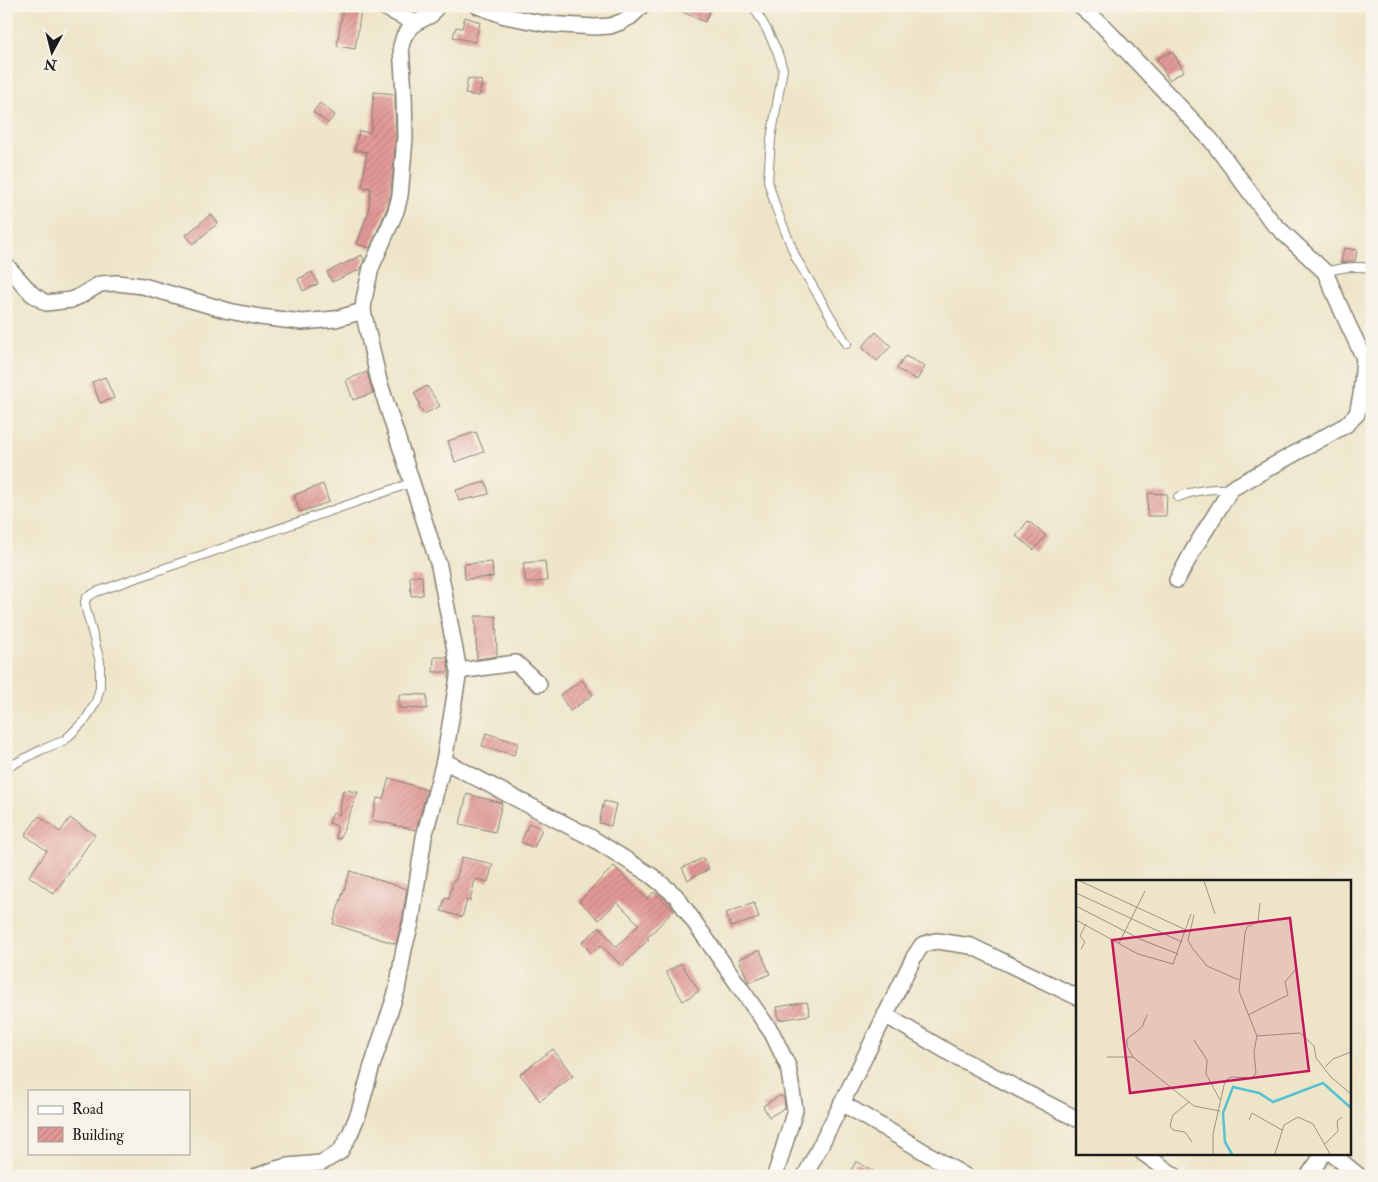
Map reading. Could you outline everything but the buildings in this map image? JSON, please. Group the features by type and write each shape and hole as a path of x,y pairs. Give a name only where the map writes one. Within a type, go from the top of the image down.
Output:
{"street":[{"path":"382,6 415,22"},
{"path":"258,1176 288,1166 321,1163 340,1152 359,1112 397,990 404,949 411,923 424,837 444,761 459,671 439,566 379,381 363,311 371,268 396,211 400,196 405,138 401,46 404,36 415,22 432,15 437,6"},
{"path":"478,6 505,16 529,21 567,26 595,27 610,26 622,22 642,6"},
{"path":"1080,6 1103,26 1211,140 1272,222 1326,272 1364,358 1361,395 1357,414 1346,425 1231,490 1195,547 1177,580"},
{"path":"6,265 32,294 46,303 71,300 100,284 117,283 143,286 229,311 302,322 335,319 363,311"},
{"path":"459,671 516,663 539,684"},
{"path":"444,761 592,838 652,876 676,896 772,1033 788,1066 795,1110 775,1176"},
{"path":"805,1176 914,957 922,945 937,941 971,946 1076,997"},
{"path":"885,1015 953,1055 1076,1118"},
{"path":"842,1103 965,1176"},
{"path":"1144,1154 1175,1176"},
{"path":"1308,1176 1323,1154"},
{"path":"1333,1154 1359,1176"}],"lane":[{"path":"754,6 767,30 783,69 771,139 768,181 776,208 796,258 847,344"},
{"path":"1326,272 1354,266 1372,268"},
{"path":"6,768 66,740 86,719 96,702 100,688 100,662 84,602 86,598 96,592 412,483"},
{"path":"1178,497 1190,492 1218,488 1231,490"}]}
